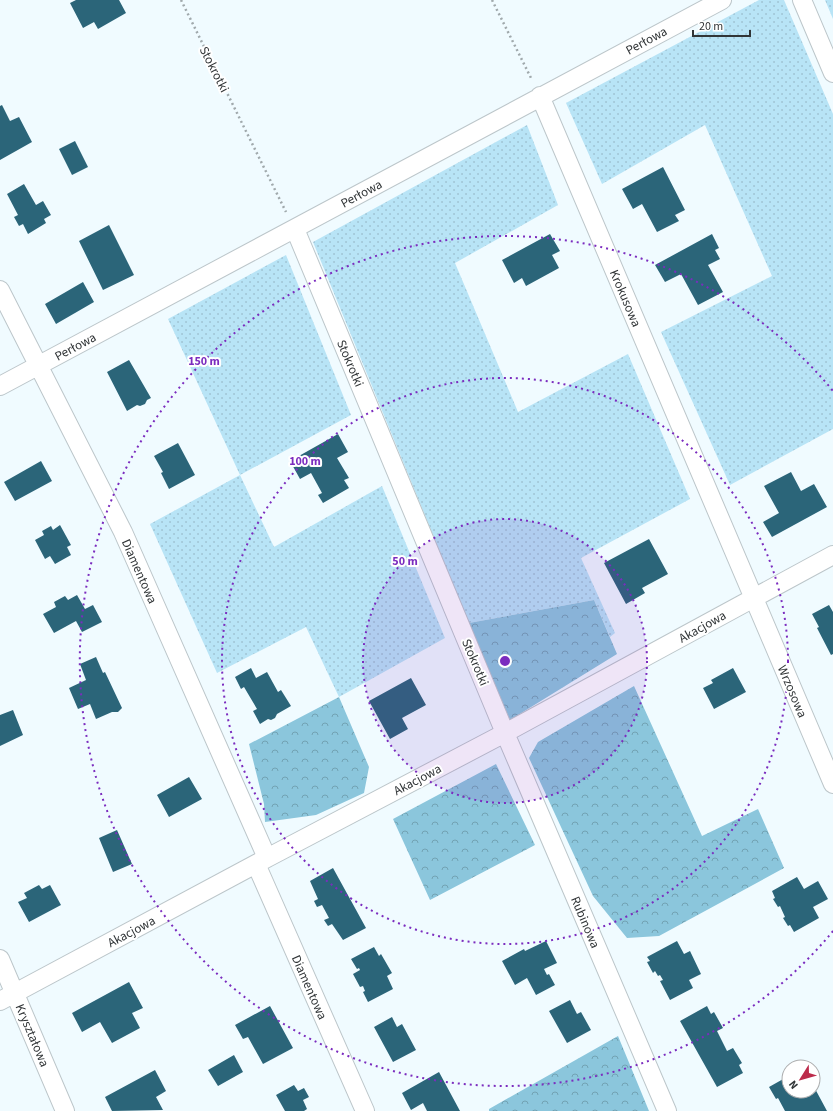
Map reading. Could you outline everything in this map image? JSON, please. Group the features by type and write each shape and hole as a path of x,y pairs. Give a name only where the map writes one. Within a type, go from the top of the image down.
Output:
{"street":[{"name":"Perłowa","path":"0,386 722,0"},
{"path":"802,0 833,72"},
{"name":"Krokusowa","path":"540,96 754,598"},
{"name":"Stokrotki","path":"295,229 505,733"},
{"name":"Diamentowa","path":"0,290 123,532 262,861 365,1111"},
{"name":"Akacjowa","path":"7,997 505,733 833,555"},
{"name":"Wrzosowa","path":"754,598 833,784"},
{"name":"Rubinowa","path":"505,733 667,1111"},
{"name":"Kryształowa","path":"0,959 7,997 65,1111"}],"path":[{"name":"Stokrotki","path":"180,0 295,229"},
{"path":"492,0 540,96"}],"shaded area":[{"path":"759,0 784,0 833,114 833,429 730,485 661,332 772,276 705,125 602,184 566,103"},
{"path":"825,0 833,0 833,19"},
{"path":"527,125 558,205 455,263 518,412 628,354 690,499 581,558 615,633 610,637 594,600 469,623 313,242"},
{"path":"286,255 351,415 240,475 168,319"},
{"path":"240,475 274,547 382,486 445,638 339,697 306,627 217,673 150,524"}],"green space":[{"path":"594,600 617,654 510,720 469,623"},
{"path":"634,686 702,836 758,809 784,868 659,936 627,938 593,896 529,758 538,742"},
{"path":"339,697 369,767 364,793 316,815 265,822 264,804 249,744"},
{"path":"496,764 535,845 430,900 393,819"},
{"path":"618,1036 649,1111 489,1111 489,1109"}],"building":[{"path":"76,0 119,0 126,13 98,29 94,22 83,28 70,3"},
{"path":"2,105 10,121 19,117 32,142 0,160 0,106"},
{"path":"75,141 88,167 72,175 59,149"},
{"path":"663,167 685,210 675,215 679,221 657,232 642,204 633,209 622,189"},
{"path":"24,184 36,205 43,201 51,215 44,219 46,223 28,234 23,224 19,226 14,217 18,215 7,194"},
{"path":"109,225 134,275 103,290 79,241"},
{"path":"550,234 560,251 552,255 559,268 526,286 522,278 514,283 502,260"},
{"path":"712,234 719,248 715,250 720,259 708,265 723,292 698,305 681,274 665,282 655,265"},
{"path":"83,282 94,302 56,324 45,304"},
{"path":"129,360 151,398 147,400 145,404 140,406 137,405 127,411 107,372"},
{"path":"338,434 348,452 337,458 349,478 344,480 349,488 323,503 318,495 322,493 311,473 300,479 290,461"},
{"path":"178,443 195,475 169,489 161,473 163,472 154,456"},
{"path":"41,461 52,481 15,501 4,482"},
{"path":"791,472 801,491 814,484 827,507 772,537 763,522 779,513 764,486"},
{"path":"60,525 71,545 67,547 71,555 55,564 50,556 45,559 35,540 44,535 42,531 51,526 53,530"},
{"path":"649,539 668,574 642,588 645,593 626,604 604,563"},
{"path":"77,595 85,609 93,605 102,622 82,632 76,621 54,633 43,614 56,607 54,602 65,596 68,600"},
{"path":"829,605 833,612 833,654 831,655 817,628 819,627 812,614"},
{"path":"96,657 103,673 105,672 122,708 118,712 112,712 96,719 90,704 78,709 69,688 86,680 80,664"},
{"path":"251,668 256,678 267,672 278,692 281,690 291,706 277,714 275,718 271,720 268,719 260,724 253,711 257,709 244,687 241,689 235,677"},
{"path":"733,668 746,692 714,709 703,688 713,683 711,680"},
{"path":"411,678 426,705 402,718 408,729 390,739 369,701"},
{"path":"13,710 23,735 0,746 0,715"},
{"path":"189,777 202,799 169,817 157,795"},
{"path":"117,830 132,864 113,872 99,838"},
{"path":"333,868 366,928 343,940 332,924 328,926 324,920 329,918 322,905 317,907 314,901 318,899 310,881"},
{"path":"797,877 804,889 818,881 828,899 813,907 819,918 794,932 783,918 785,917 780,906 778,907 773,899 775,898 772,891"},
{"path":"39,885 42,889 50,885 61,905 29,922 18,902 27,898 24,893"},
{"path":"546,941 557,963 544,969 547,975 549,974 555,985 536,995 527,978 515,985 502,961 524,949 525,951"},
{"path":"677,941 684,954 690,951 701,974 689,980 693,988 670,1000 660,981 663,980 655,971 653,973 647,962 650,961 647,957"},
{"path":"374,947 379,956 381,954 392,973 387,976 393,989 368,1002 363,992 365,991 363,986 360,987 353,974 360,970 359,968 357,969 351,959"},
{"path":"129,982 143,1008 132,1013 140,1028 112,1043 100,1022 82,1032 72,1013"},
{"path":"570,1000 577,1014 581,1012 591,1030 567,1043 549,1011"},
{"path":"270,1006 293,1048 263,1064 248,1037 243,1039 235,1025"},
{"path":"707,1006 711,1014 714,1012 723,1028 717,1031 727,1051 733,1048 742,1063 739,1065 743,1073 717,1087 680,1021"},
{"path":"392,1017 397,1027 402,1024 416,1050 393,1062 374,1027"},
{"path":"234,1055 243,1072 218,1086 208,1070"},
{"path":"155,1070 166,1091 156,1097 163,1110 112,1111 105,1097"},
{"path":"439,1072 460,1111 427,1111 423,1103 411,1110 402,1093"},
{"path":"781,1080 781,1099 821,1099 827,1111 785,1111 778,1098 776,1099 769,1087"},
{"path":"294,1085 298,1091 304,1088 309,1097 303,1100 307,1109 304,1111 285,1111 276,1095"}]}
